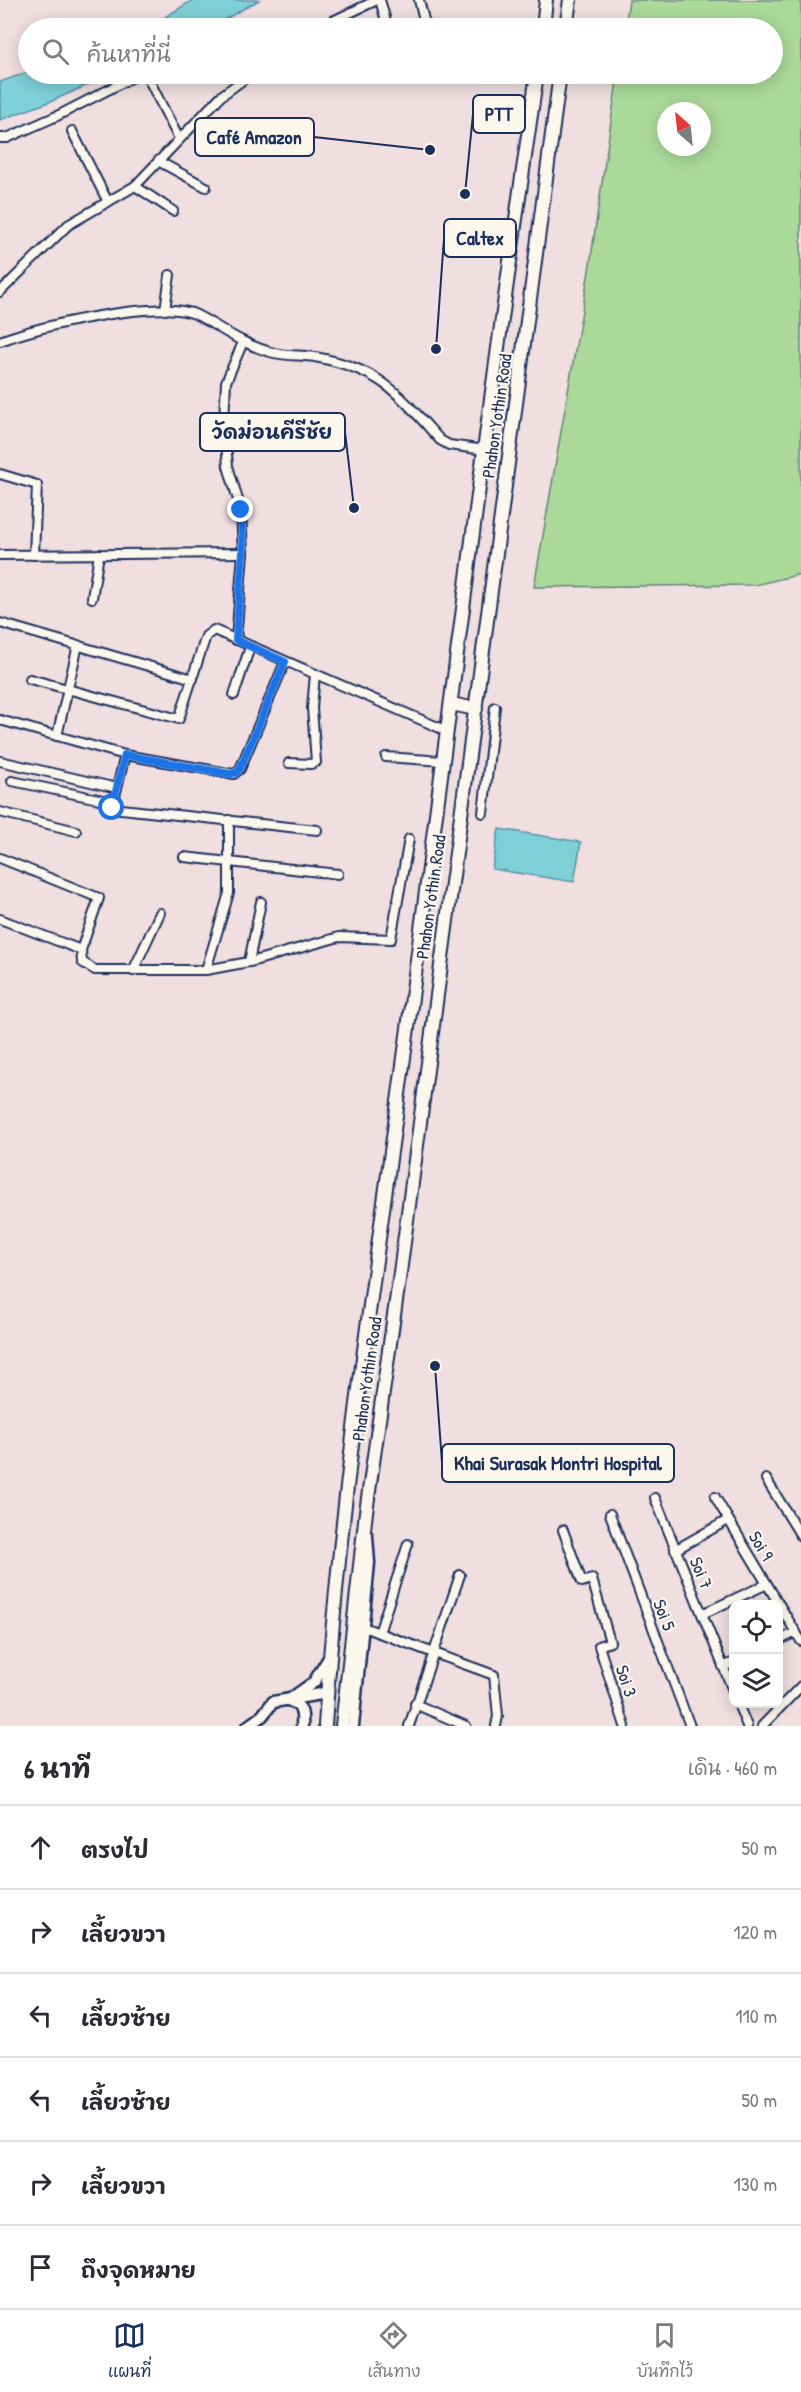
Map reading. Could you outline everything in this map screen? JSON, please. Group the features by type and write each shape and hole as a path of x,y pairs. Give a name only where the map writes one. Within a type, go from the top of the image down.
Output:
{"highway":[{"path":"544,18 546,0"},
{"path":"567,18 570,0"},
{"name":"Phahon Yothin Road","path":"325,1726 329,1658 369,1314 536,84"},
{"name":"Phahon Yothin Road","path":"342,1726 366,1512 559,84"},
{"path":"451,704 476,709"},
{"path":"327,1693 344,1694"}],"main road":[{"path":"353,1726 369,1563 366,1512"},
{"path":"288,1700 310,1686 329,1658"},
{"path":"249,1726 260,1721 273,1702 327,1693"},
{"path":"288,1700 297,1703 303,1711 302,1726"}],"street":[{"path":"340,18 379,0 385,18"},
{"path":"419,0 424,18"},
{"path":"0,138 7,138 59,115 120,84"},
{"path":"151,84 179,139"},
{"path":"0,292 68,225 135,186 220,96 237,84"},
{"path":"72,131 108,202"},
{"path":"158,161 206,187"},
{"path":"135,186 173,212"},
{"path":"165,310 170,275"},
{"path":"0,342 21,333 86,319 165,310 192,313 243,342 274,353 321,359 376,376 397,392 440,440 449,445 485,450"},
{"path":"236,640 243,553 241,510 228,466 224,420 226,382 243,342"},
{"path":"0,474 37,485 34,555"},
{"path":"0,555 243,553"},
{"path":"92,598 99,554"},
{"path":"0,623 193,679"},
{"path":"30,679 179,719 206,636 214,630 447,731"},
{"path":"57,736 78,645"},
{"path":"234,695 250,647"},
{"path":"0,720 125,755 236,773 240,769 285,662"},
{"path":"290,763 311,764 316,762 312,708 315,674"},
{"path":"483,813 495,708"},
{"path":"125,755 112,808 317,830"},
{"path":"386,757 443,760"},
{"path":"0,760 117,788"},
{"path":"12,781 113,802"},
{"path":"0,812 76,831"},
{"path":"206,970 229,893 229,820"},
{"path":"0,858 99,897 81,950 82,962 95,970 206,970 249,962 339,937 391,939 410,839"},
{"path":"184,857 338,874"},
{"path":"249,962 261,902"},
{"path":"134,971 160,913"},
{"path":"0,919 81,950"},
{"path":"766,1479 801,1536"},
{"name":"Soi 9","path":"715,1497 801,1641"},
{"name":"Soi 7","path":"655,1498 729,1681"},
{"name":"Soi 5","path":"610,1514 690,1726"},
{"path":"675,1550 728,1520"},
{"name":"Soi 3","path":"563,1530 582,1582 592,1579 610,1642 599,1646 625,1726"},
{"path":"379,1633 408,1544"},
{"path":"409,1726 460,1575"},
{"path":"702,1614 767,1584"},
{"path":"363,1627 494,1675 498,1716 496,1726"},
{"path":"783,1638 796,1632"},
{"path":"723,1667 729,1664"},
{"path":"762,1726 801,1686"},
{"path":"415,1704 466,1726"},
{"path":"740,1708 747,1726"}],"green space":[{"path":"629,0 801,0 801,574 755,585 534,587 589,271 617,84 783,84 783,18 626,18"}],"water":[{"path":"193,0 259,0 228,18 163,18"},
{"path":"18,76 18,84 90,84 0,120 0,82"},
{"path":"499,829 581,842 574,882 492,869"}],"place":[{"name":"Café Amazon","path":"430,150"},
{"name":"PTT","path":"465,194"},
{"name":"Caltex","path":"436,349"},
{"name":"วัดม่อนคีรีชัย","path":"354,508"},
{"name":"Khai Surasak Montri Hospital","path":"435,1366"}],"route":[{"path":"112,808 125,755 230,774 240,769 285,662 236,640 243,553 241,510"}]}
